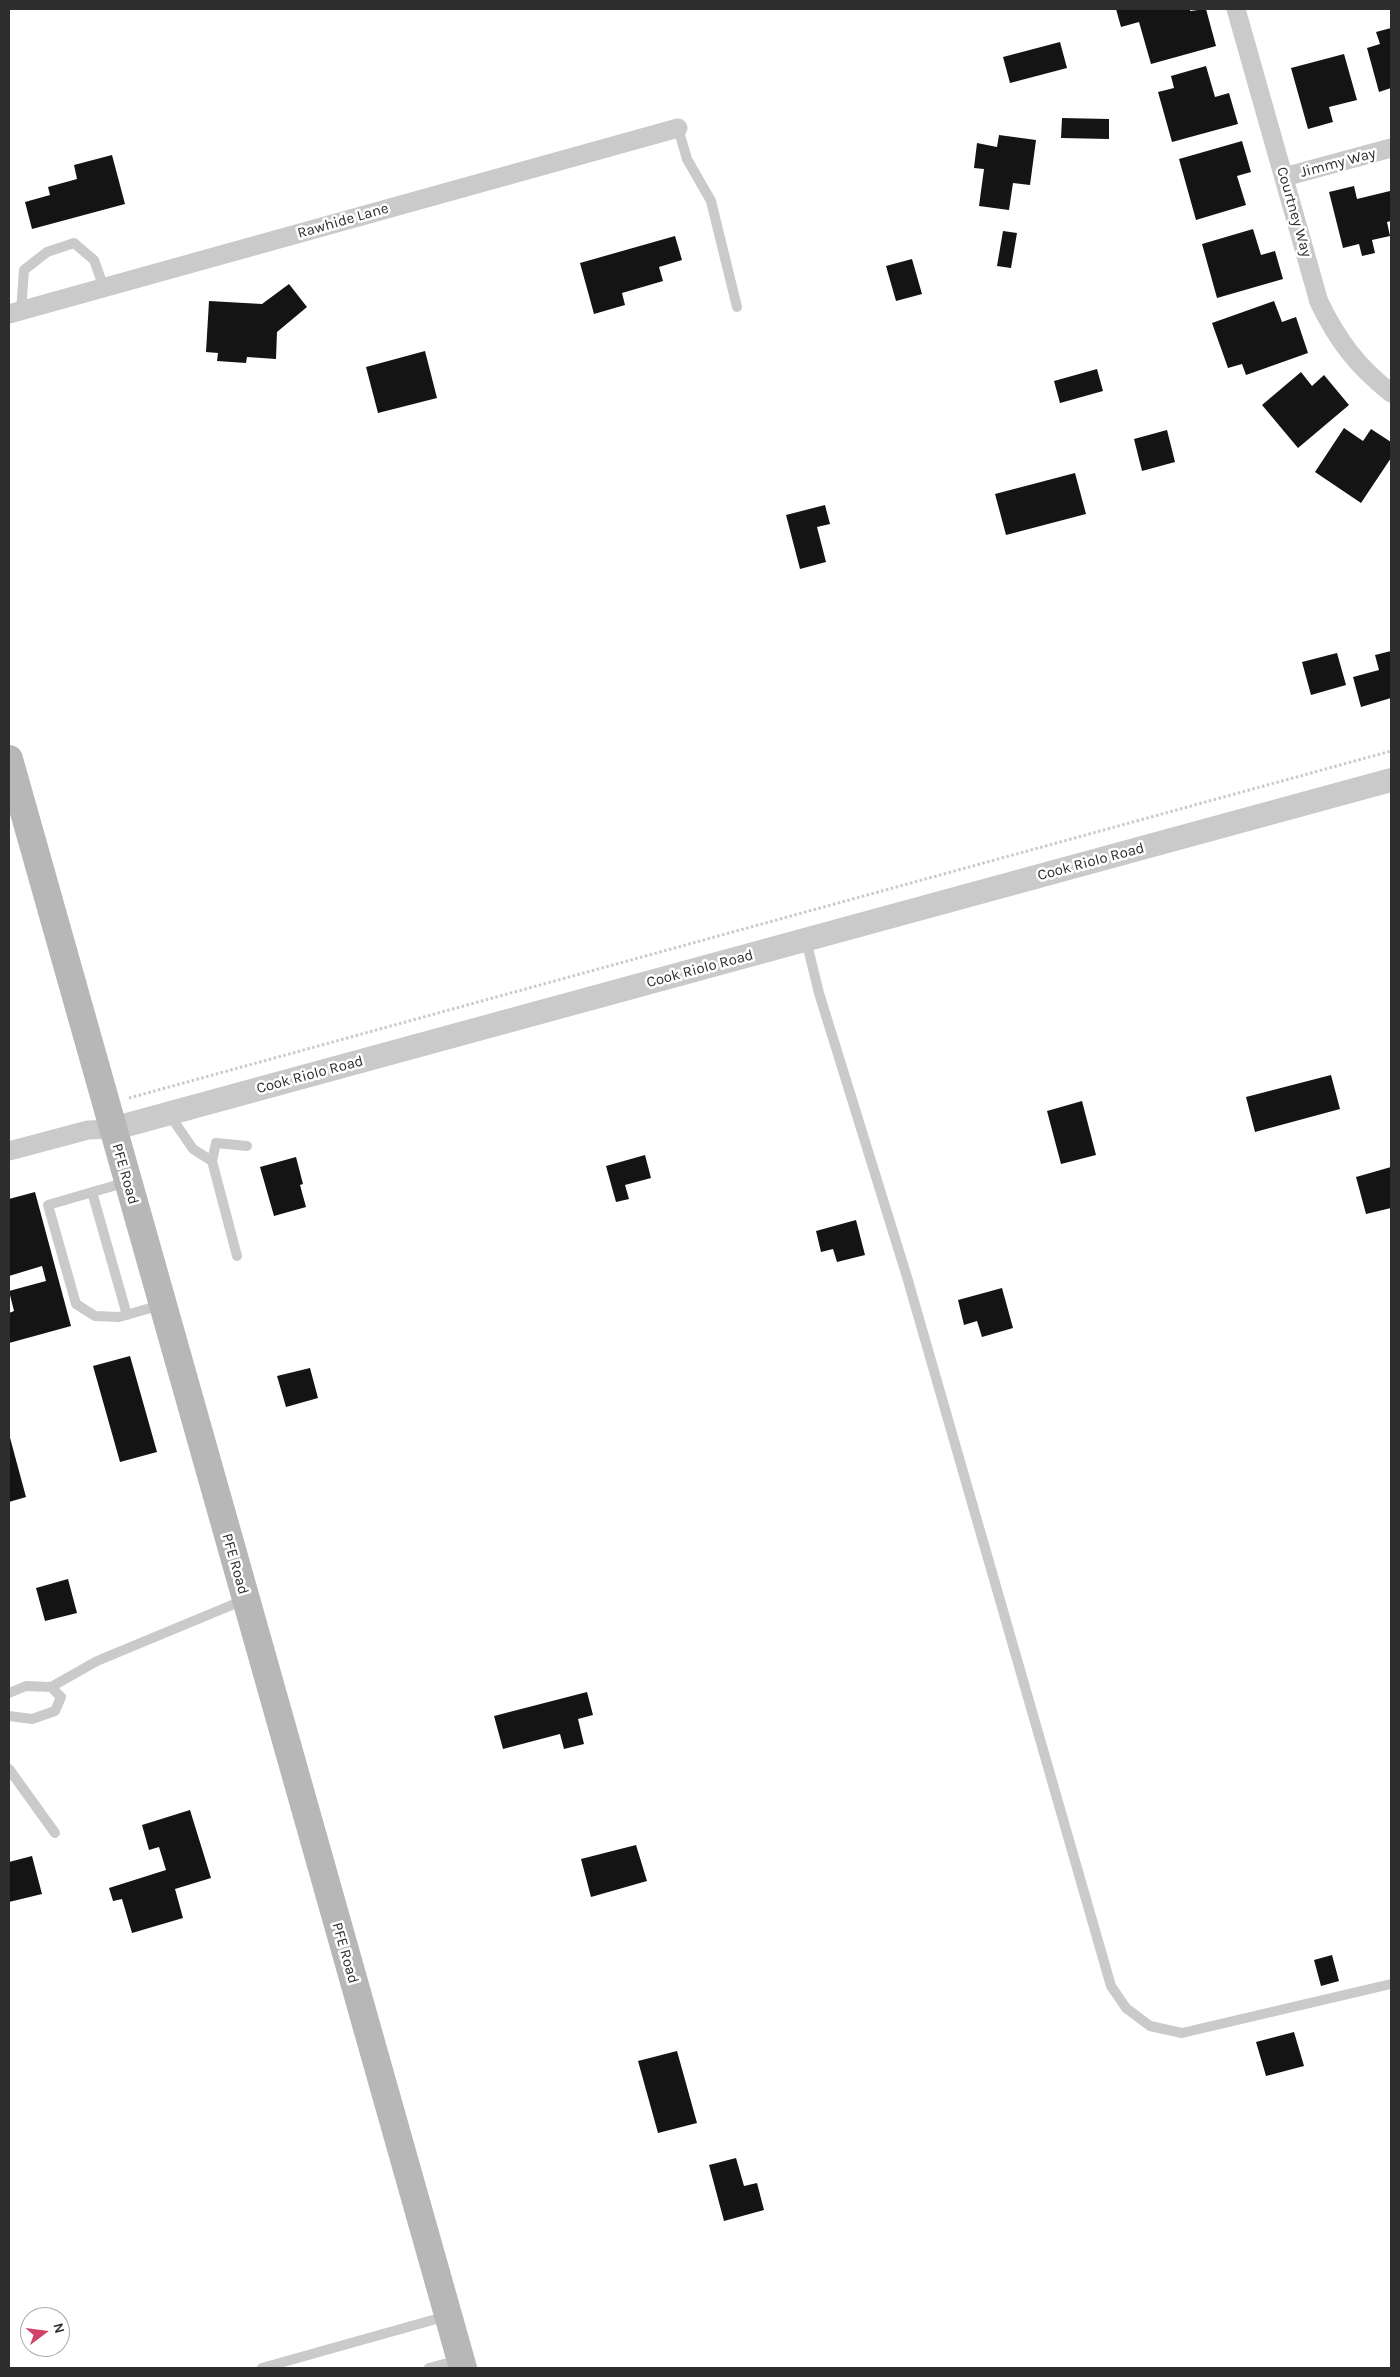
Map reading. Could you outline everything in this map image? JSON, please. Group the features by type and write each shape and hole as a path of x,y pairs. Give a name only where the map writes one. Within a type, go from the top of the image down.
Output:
{"main road":[{"name":"PFE Road","path":"9,759 15,805 112,1129 461,2364"}],"street":[{"name":"Courtney Way","path":"1236,9 1319,302 1331,328 1346,349 1367,374 1391,393"},
{"name":"Rawhide Lane","path":"15,312 678,128"},
{"name":"Jimmy Way","path":"1284,178 1391,148"},
{"name":"Cook Riolo Road","path":"9,1151 88,1130 112,1129 168,1114 1391,780"}],"lane":[{"path":"678,128 687,159 711,201 737,307"},
{"path":"15,312 24,270 47,252 74,242 94,260 104,288"},
{"path":"806,940 819,992 907,1277 1111,1986 1126,2008 1150,2026 1182,2033 1391,1984"},
{"path":"168,1114 193,1149 212,1161"},
{"path":"237,1256 212,1161 216,1142 246,1146"},
{"path":"127,1182 48,1206 76,1304 95,1316 119,1317 162,1305"},
{"path":"92,1192 127,1315"},
{"path":"9,1693 26,1686 52,1687 96,1661 181,1624 245,1599"},
{"path":"9,1716 32,1719 56,1711 61,1696 52,1687"},
{"path":"9,1769 55,1833"},
{"path":"262,2368 448,2316"},
{"path":"429,2368 461,2364"}],"path":[{"path":"112,1129 129,1098 142,1093 1391,751"}],"building":[{"path":"1116,9 1190,9 1190,11 1206,9 1216,46 1151,64 1139,22 1121,27"},
{"path":"1391,28 1391,88 1379,92 1367,48 1380,44 1376,32"},
{"path":"1060,42 1067,68 1010,83 1003,57"},
{"path":"1344,54 1357,100 1329,107 1333,122 1308,129 1291,68"},
{"path":"1206,66 1215,97 1229,93 1238,124 1172,142 1158,92 1174,88 1171,76"},
{"path":"1062,118 1109,119 1109,139 1061,138"},
{"path":"999,135 1036,140 1030,185 1013,183 1009,210 979,206 984,169 974,168 977,143 997,147"},
{"path":"1242,141 1251,172 1237,176 1246,205 1196,220 1179,159"},
{"path":"112,155 125,204 32,229 25,202 50,195 48,187 77,179 74,165"},
{"path":"1354,186 1357,199 1390,191 1391,197 1391,221 1387,222 1390,236 1372,240 1375,253 1362,256 1359,244 1343,248 1329,192"},
{"path":"1253,229 1261,255 1275,251 1283,279 1217,298 1202,244"},
{"path":"1003,231 1017,233 1011,268 997,266"},
{"path":"675,236 682,260 659,267 663,281 622,293 625,305 594,314 580,263"},
{"path":"912,259 922,294 896,301 886,266"},
{"path":"289,284 307,307 277,332 276,359 247,357 246,363 217,361 218,353 206,352 209,301 262,304"},
{"path":"1274,301 1282,322 1296,317 1308,353 1246,375 1242,364 1228,368 1212,323"},
{"path":"425,351 437,398 378,413 366,367"},
{"path":"1097,369 1103,391 1060,403 1054,381"},
{"path":"1301,372 1312,386 1324,375 1349,405 1298,448 1262,405"},
{"path":"1344,428 1363,441 1371,429 1391,442 1391,458 1361,503 1315,472"},
{"path":"1167,430 1175,462 1142,471 1134,439"},
{"path":"1075,473 1086,514 1006,535 995,494"},
{"path":"825,505 830,524 817,527 826,562 800,569 786,515"},
{"path":"1391,651 1391,698 1361,707 1353,677 1379,670 1375,655"},
{"path":"1337,653 1346,685 1311,695 1302,662"},
{"path":"1331,1075 1340,1109 1255,1132 1246,1097"},
{"path":"1082,1101 1096,1155 1061,1164 1047,1111"},
{"path":"645,1155 651,1178 625,1185 629,1199 616,1202 606,1166"},
{"path":"296,1157 303,1184 300,1185 306,1207 274,1216 260,1167"},
{"path":"1391,1167 1391,1208 1366,1214 1356,1177"},
{"path":"35,1192 71,1326 9,1343 9,1313 14,1311 9,1291 46,1281 42,1266 9,1276 9,1199"},
{"path":"856,1220 865,1255 837,1262 833,1249 821,1252 816,1231"},
{"path":"1002,1288 1013,1328 982,1337 977,1321 964,1325 958,1300"},
{"path":"130,1356 157,1452 120,1462 93,1366"},
{"path":"310,1368 318,1398 286,1407 277,1376"},
{"path":"9,1434 26,1497 9,1502"},
{"path":"68,1579 77,1613 45,1621 36,1588"},
{"path":"587,1692 593,1715 578,1719 584,1744 564,1749 560,1734 503,1749 494,1716"},
{"path":"190,1810 211,1878 175,1889 183,1918 132,1933 122,1899 113,1901 109,1888 166,1870 159,1847 149,1850 142,1825"},
{"path":"636,1845 647,1881 591,1897 581,1859"},
{"path":"32,1856 42,1894 9,1902 9,1862"},
{"path":"1332,1955 1339,1981 1321,1986 1314,1960"},
{"path":"1294,2032 1304,2066 1266,2076 1256,2042"},
{"path":"677,2051 697,2123 658,2133 638,2061"},
{"path":"736,2158 744,2186 757,2183 764,2210 724,2221 709,2165"}]}
